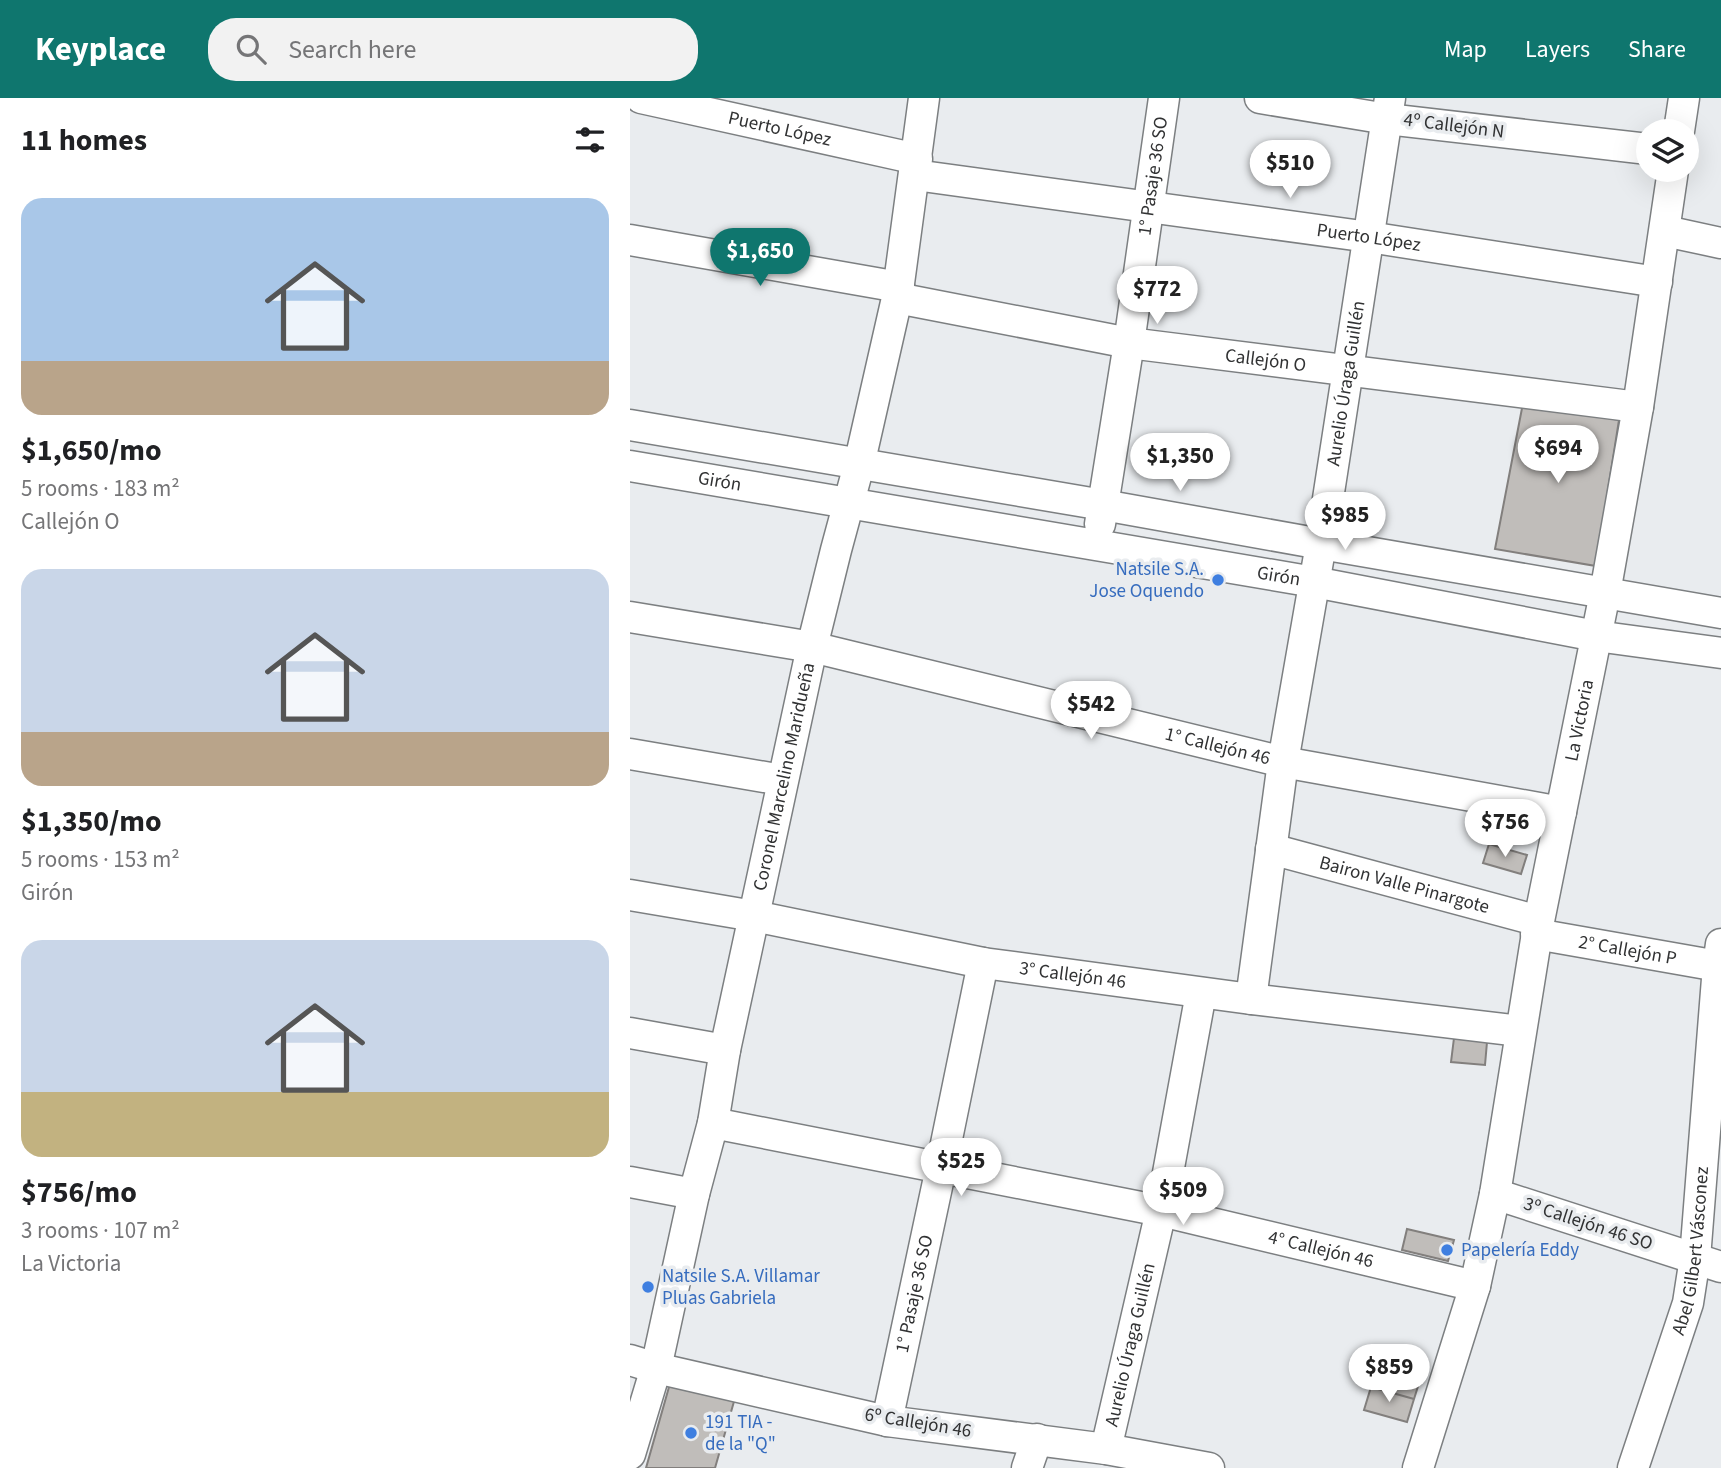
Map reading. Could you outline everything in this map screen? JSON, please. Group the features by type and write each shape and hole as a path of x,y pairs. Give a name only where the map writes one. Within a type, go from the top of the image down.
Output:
{"street":[{"name":"Puerto López","path":"641,98 916,167 1149,206 1369,236 1657,282"},
{"name":"Coronel Marcelino Maridueña","path":"630,1454 643,1364 713,1123 725,1050 811,647 859,465 898,292 924,98"},
{"name":"1° Pasaje 36 SO","path":"1096,545 1129,344 1164,98"},
{"name":"4º Callejón N","path":"1260,98 1389,108 1636,147"},
{"path":"1681,119 1684,98"},
{"name":"Aurelio Úraga Guillén","path":"1251,999 1283,762 1321,544 1389,108"},
{"name":"La Victoria","path":"1418,1468 1475,1286 1495,1194 1537,927 1605,593 1638,407 1671,182"},
{"path":"1665,231 1721,243"},
{"name":"Callejón O","path":"630,240 898,292 1129,344 1638,407"},
{"name":"Girón","path":"630,425 1721,613"},
{"name":"Girón","path":"630,466 1314,582 1596,635 1721,653"},
{"name":"1° Callejón 46","path":"630,617 811,647 1283,762 1561,812"},
{"path":"630,754 782,780"},
{"name":"Bairon Valle Pinargote","path":"1271,849 1537,927"},
{"name":"3° Callejón 46","path":"630,895 754,916 983,964 1520,1031"},
{"name":"2° Callejón P","path":"1537,927 1719,955"},
{"name":"Abel Gilbert Vásconez","path":"1633,1468 1688,1303 1708,1262 1719,955"},
{"name":"1° Pasaje 36 SO","path":"887,1421 983,964"},
{"name":"Aurelio Úraga Guillén","path":"1106,1449 1161,1211 1201,993"},
{"path":"630,1033 725,1050"},
{"name":"4° Callejón 46","path":"713,1123 1161,1211 1475,1286"},
{"path":"630,1182 694,1194"},
{"name":"3º Callejón 46 SO","path":"1495,1194 1708,1262"},
{"name":"6º Callejón 46","path":"643,1364 887,1421 1106,1449 1209,1468"},
{"path":"1027,1468 1037,1439"}],"building":[{"path":"1523,403 1619,420 1596,566 1495,549"},
{"path":"1489,844 1527,855 1521,874 1483,863"},
{"path":"1454,1038 1487,1042 1485,1065 1451,1062"},
{"path":"1407,1229 1454,1240 1448,1261 1402,1250"},
{"path":"1377,1366 1420,1380 1414,1399 1371,1387"},
{"name":"191 TIA - de la \"Q\"","path":"671,1380 735,1398 715,1468 646,1468"},
{"path":"1371,1387 1414,1399 1407,1422 1364,1410"}],"place":[{"name":"Natsile S.A. Jose Oquendo","path":"1218,580"},
{"name":"Papelería Eddy","path":"1447,1250"},
{"name":"Natsile S.A. Villamar Pluas Gabriela","path":"648,1287"},
{"name":"191 TIA - de la \"Q\"","path":"691,1433"}]}
